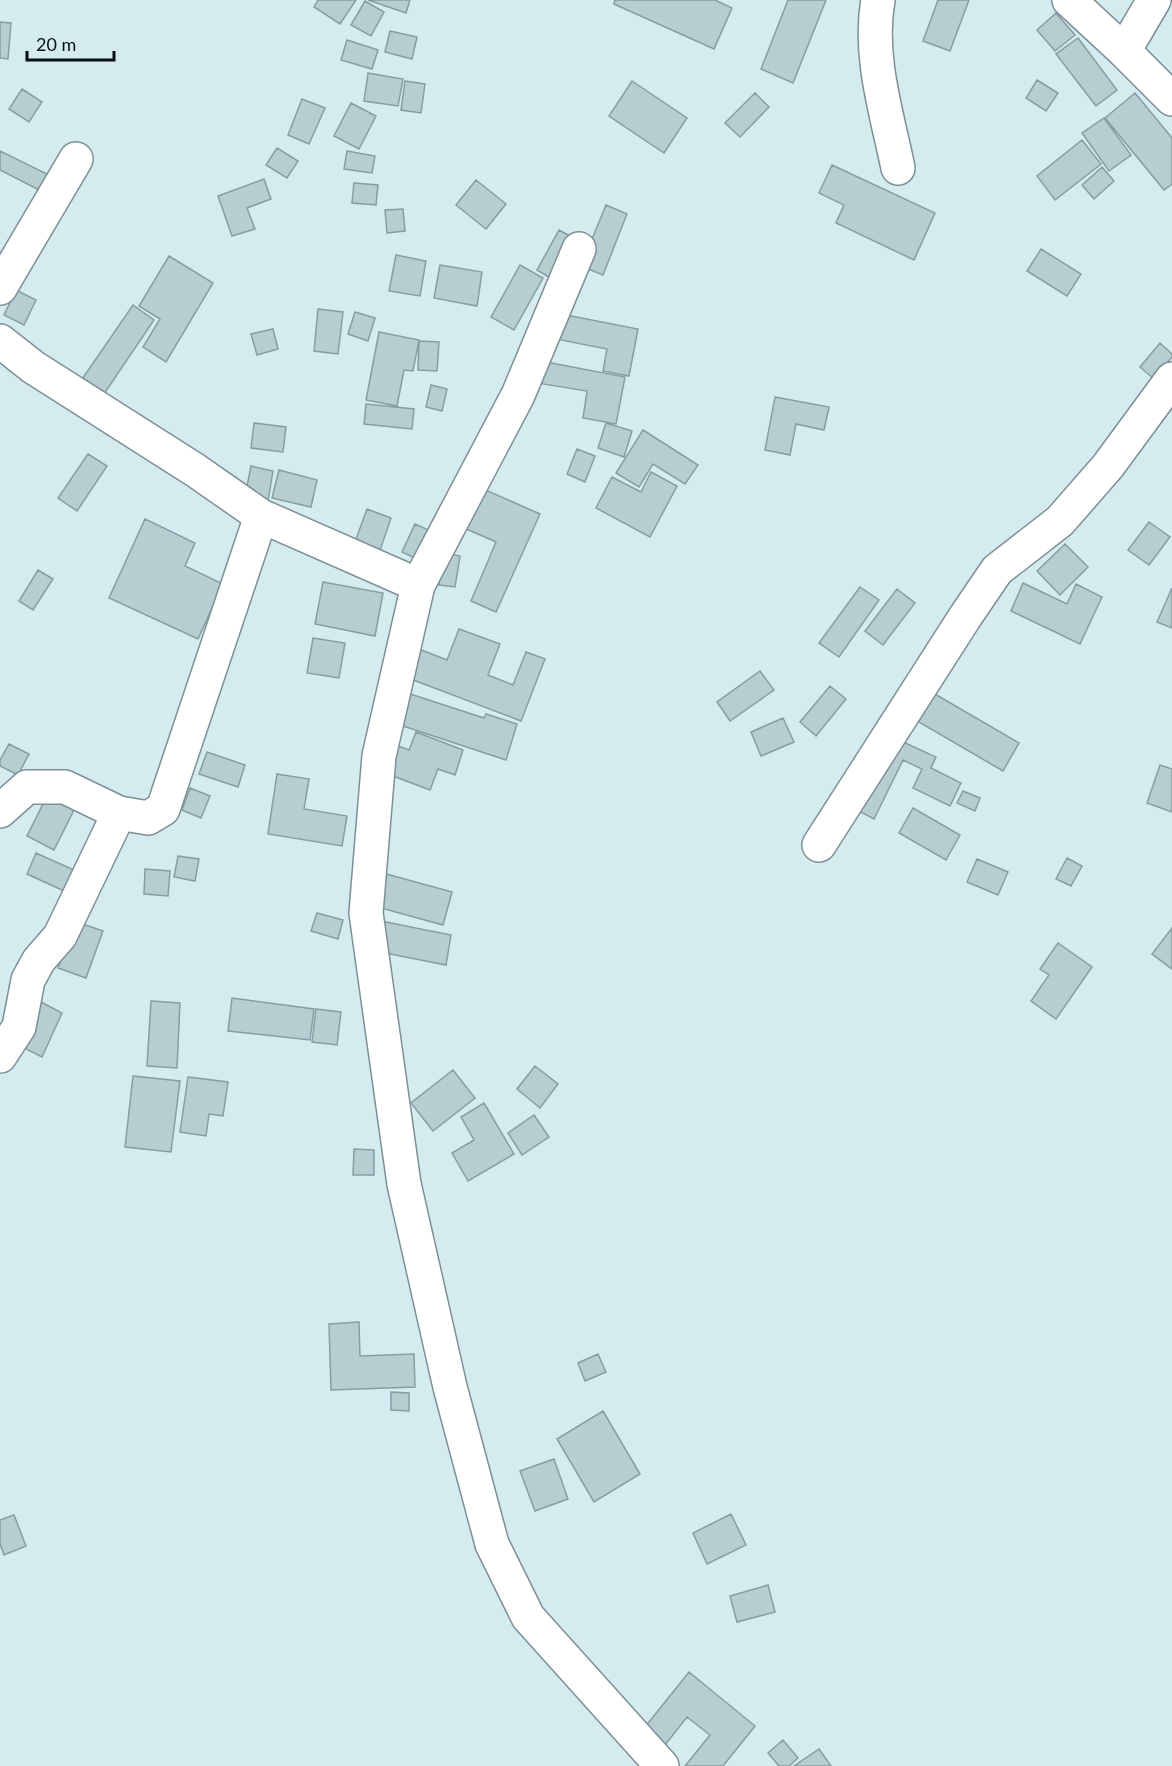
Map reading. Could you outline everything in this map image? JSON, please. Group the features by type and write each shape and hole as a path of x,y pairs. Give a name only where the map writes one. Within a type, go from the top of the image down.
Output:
{"street":[{"path":"878,0 875,14 876,59 898,168"},
{"path":"1069,0 1172,99"},
{"path":"1124,51 1154,0"},
{"path":"0,288 76,159"},
{"path":"579,249 518,395 418,585 379,756 366,913 404,1184 450,1387 492,1544 528,1617 662,1766"},
{"path":"0,341 33,367 195,470 261,516 418,585"},
{"path":"819,845 997,570 1060,521 1108,466 1172,379"},
{"path":"0,811 27,787 65,787 119,813 147,818 163,809 261,516"},
{"path":"0,1056 19,1027 28,980 39,960 60,936 119,813"}],"building":[{"path":"318,0 356,0 340,24 314,7"},
{"path":"368,0 410,0 406,13"},
{"path":"615,0 715,0 732,8 714,49 614,4"},
{"path":"788,0 826,0 793,83 761,69"},
{"path":"938,0 969,0 950,51 923,41"},
{"path":"365,1 384,12 371,36 351,25"},
{"path":"1056,13 1075,35 1055,51 1037,30"},
{"path":"0,22 11,23 8,59 0,58"},
{"path":"390,31 417,37 412,59 385,52"},
{"path":"1078,38 1117,90 1096,106 1056,54"},
{"path":"347,40 378,50 372,69 341,60"},
{"path":"368,73 403,79 398,106 364,101"},
{"path":"1037,80 1058,93 1046,111 1026,98"},
{"path":"405,81 425,84 421,113 401,110"},
{"path":"632,81 687,118 664,153 609,116"},
{"path":"22,89 42,102 29,122 9,109"},
{"path":"755,93 769,107 740,137 725,123"},
{"path":"1135,93 1172,138 1172,184 1164,190 1105,118"},
{"path":"302,99 325,108 309,144 288,135"},
{"path":"351,103 376,116 359,149 334,136"},
{"path":"1104,118 1131,155 1109,171 1082,133"},
{"path":"1082,140 1101,164 1055,200 1037,176"},
{"path":"277,148 298,161 287,178 266,165"},
{"path":"0,151 47,174 39,190 0,170"},
{"path":"347,151 375,156 372,173 344,169"},
{"path":"832,165 935,213 914,260 836,223 844,205 819,193"},
{"path":"1102,167 1114,181 1094,199 1082,185"},
{"path":"264,179 271,199 247,208 255,229 232,236 218,196"},
{"path":"476,180 506,204 486,229 456,205"},
{"path":"354,183 378,185 376,205 352,203"},
{"path":"606,205 627,214 603,275 581,266"},
{"path":"403,209 405,231 387,233 385,210"},
{"path":"559,230 574,238 552,279 537,270"},
{"path":"1041,249 1081,274 1067,296 1027,271"},
{"path":"396,255 426,261 420,296 389,291"},
{"path":"169,256 213,283 166,362 143,347 160,319 139,306"},
{"path":"440,265 482,272 477,306 434,298"},
{"path":"520,265 543,278 514,330 491,317"},
{"path":"16,290 36,300 24,325 4,315"},
{"path":"133,305 154,320 102,397 80,382"},
{"path":"318,309 343,312 338,354 314,351"},
{"path":"355,312 375,318 368,341 348,334"},
{"path":"561,314 638,329 629,376 603,371 607,349 556,339"},
{"path":"273,329 278,349 257,355 251,334"},
{"path":"379,332 419,340 413,371 404,370 397,406 366,400"},
{"path":"419,341 439,342 437,371 418,370"},
{"path":"1160,343 1172,354 1172,357 1154,379 1140,367"},
{"path":"541,361 625,377 616,424 583,418 587,391 537,383"},
{"path":"431,385 447,389 442,411 426,407"},
{"path":"775,397 829,407 824,430 796,424 790,455 765,450"},
{"path":"366,404 414,409 412,429 364,424"},
{"path":"254,423 286,427 283,452 251,448"},
{"path":"606,423 632,431 624,457 598,448"},
{"path":"643,430 698,465 685,484 653,464 639,487 616,473"},
{"path":"577,449 595,456 585,482 567,474"},
{"path":"88,454 107,466 77,511 58,498"},
{"path":"251,466 273,471 268,501 245,496"},
{"path":"279,470 317,480 311,507 272,498"},
{"path":"651,472 677,486 650,537 596,508 612,477 641,492"},
{"path":"479,487 540,514 496,612 471,601 496,542 462,527"},
{"path":"367,509 391,518 376,562 351,553"},
{"path":"145,519 195,543 185,566 223,584 198,639 109,598"},
{"path":"1149,522 1170,537 1149,565 1128,550"},
{"path":"415,524 435,533 421,561 402,552"},
{"path":"1065,544 1088,567 1060,595 1037,571"},
{"path":"444,553 460,556 455,587 439,585"},
{"path":"38,570 53,579 33,610 19,601"},
{"path":"323,582 383,593 375,636 315,624"},
{"path":"1023,583 1067,604 1076,584 1102,597 1080,644 1011,611"},
{"path":"860,587 879,600 839,657 819,643"},
{"path":"1172,588 1172,628 1157,622"},
{"path":"897,589 915,603 883,645 865,631"},
{"path":"459,629 500,644 488,675 513,685 526,652 545,659 521,721 395,673 406,644 447,660"},
{"path":"313,638 345,643 339,678 307,673"},
{"path":"760,671 774,690 730,721 717,702"},
{"path":"830,686 846,699 816,736 800,722"},
{"path":"395,689 484,718 486,714 517,724 506,760 385,720"},
{"path":"928,690 1019,743 1003,771 912,718"},
{"path":"783,718 794,742 761,756 751,732"},
{"path":"416,732 463,750 455,775 438,769 430,790 369,767 379,739 409,750"},
{"path":"890,736 936,757 931,768 961,783 950,806 913,788 922,769 903,760 874,819 855,809"},
{"path":"9,744 29,754 18,775 0,766 0,760"},
{"path":"207,752 245,765 238,787 199,774"},
{"path":"1160,765 1172,769 1172,812 1147,803"},
{"path":"277,774 309,779 304,809 347,816 342,846 268,834"},
{"path":"190,788 210,796 201,818 182,810"},
{"path":"963,791 980,798 975,811 957,803"},
{"path":"49,792 76,806 54,850 27,836"},
{"path":"913,808 960,835 946,860 899,833"},
{"path":"36,853 74,870 64,891 27,874"},
{"path":"178,856 199,859 195,881 174,877"},
{"path":"1067,858 1082,866 1071,886 1056,879"},
{"path":"977,859 1008,872 998,895 967,882"},
{"path":"145,869 170,871 168,896 144,894"},
{"path":"372,870 452,892 443,925 363,903"},
{"path":"317,913 343,920 338,939 311,931"},
{"path":"366,918 451,935 446,965 360,948"},
{"path":"74,921 103,931 86,978 58,968"},
{"path":"1172,928 1172,969 1152,954"},
{"path":"1058,943 1092,967 1056,1019 1031,1001 1049,975 1040,969"},
{"path":"232,998 314,1009 310,1040 228,1031"},
{"path":"151,1001 180,1003 177,1068 147,1066"},
{"path":"41,1002 62,1013 42,1057 20,1046"},
{"path":"316,1009 341,1012 337,1045 312,1042"},
{"path":"535,1066 558,1084 540,1108 517,1089"},
{"path":"453,1070 475,1098 433,1131 411,1103"},
{"path":"133,1076 180,1081 171,1152 125,1147"},
{"path":"188,1077 228,1082 223,1116 209,1114 206,1136 180,1132"},
{"path":"484,1103 514,1154 468,1181 452,1153 474,1140 461,1117"},
{"path":"534,1115 549,1137 522,1155 508,1133"},
{"path":"354,1149 374,1150 374,1175 353,1175"},
{"path":"359,1322 360,1356 414,1354 415,1387 331,1390 329,1324"},
{"path":"598,1354 606,1372 585,1381 578,1363"},
{"path":"391,1392 409,1393 409,1411 391,1410"},
{"path":"603,1411 640,1474 594,1502 557,1439"},
{"path":"554,1459 568,1499 535,1511 520,1471"},
{"path":"731,1514 746,1545 707,1564 693,1533"},
{"path":"14,1515 26,1546 4,1555 0,1544 0,1520"},
{"path":"768,1585 775,1612 737,1622 730,1596"},
{"path":"689,1672 755,1726 723,1766 685,1766 710,1735 687,1717 654,1759 633,1742"},
{"path":"783,1740 798,1758 789,1766 779,1766 768,1753"},
{"path":"819,1749 831,1766 794,1766"}]}
